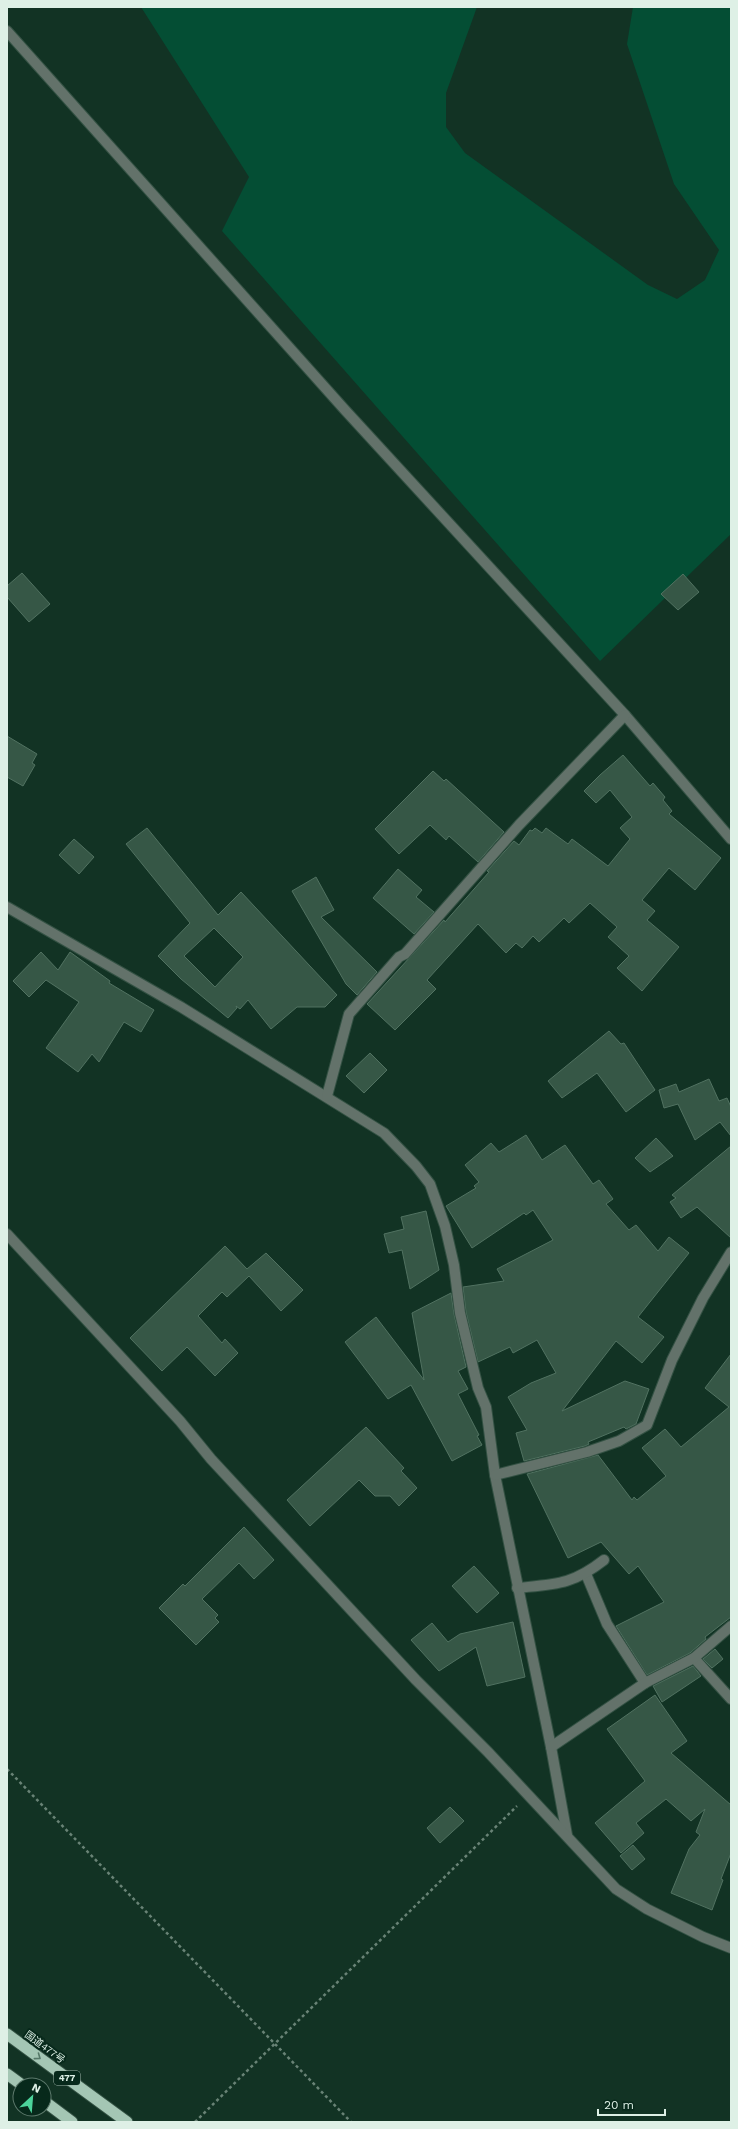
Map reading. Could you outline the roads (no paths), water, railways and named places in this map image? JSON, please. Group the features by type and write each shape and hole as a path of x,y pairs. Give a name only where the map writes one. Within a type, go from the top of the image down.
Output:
{"highway":[{"name":"国道477号","path":"7,2034 127,2122"},
{"path":"52,2107 72,2122"}],"street":[{"path":"7,31 345,410 625,715 731,839"},
{"path":"327,1096 349,1014 399,957 405,954 514,831 625,715"},
{"path":"7,907 47,932 181,1007 327,1096 384,1133 416,1166 430,1184 435,1194 445,1226 454,1265 460,1313 478,1388 486,1407 495,1475 517,1588 551,1747 567,1835"},
{"path":"7,1234 180,1421 211,1459 416,1680 528,1794 567,1835 589,1862 616,1889 647,1909 703,1937 731,1948"},
{"path":"495,1475 587,1452 619,1441 647,1425 672,1360 703,1298 731,1252"},
{"path":"517,1588 565,1583 586,1574 604,1560"},
{"path":"586,1574 607,1624 619,1645 645,1683"},
{"path":"551,1747 645,1683 694,1658 731,1626"},
{"path":"694,1658 731,1699"}]}
